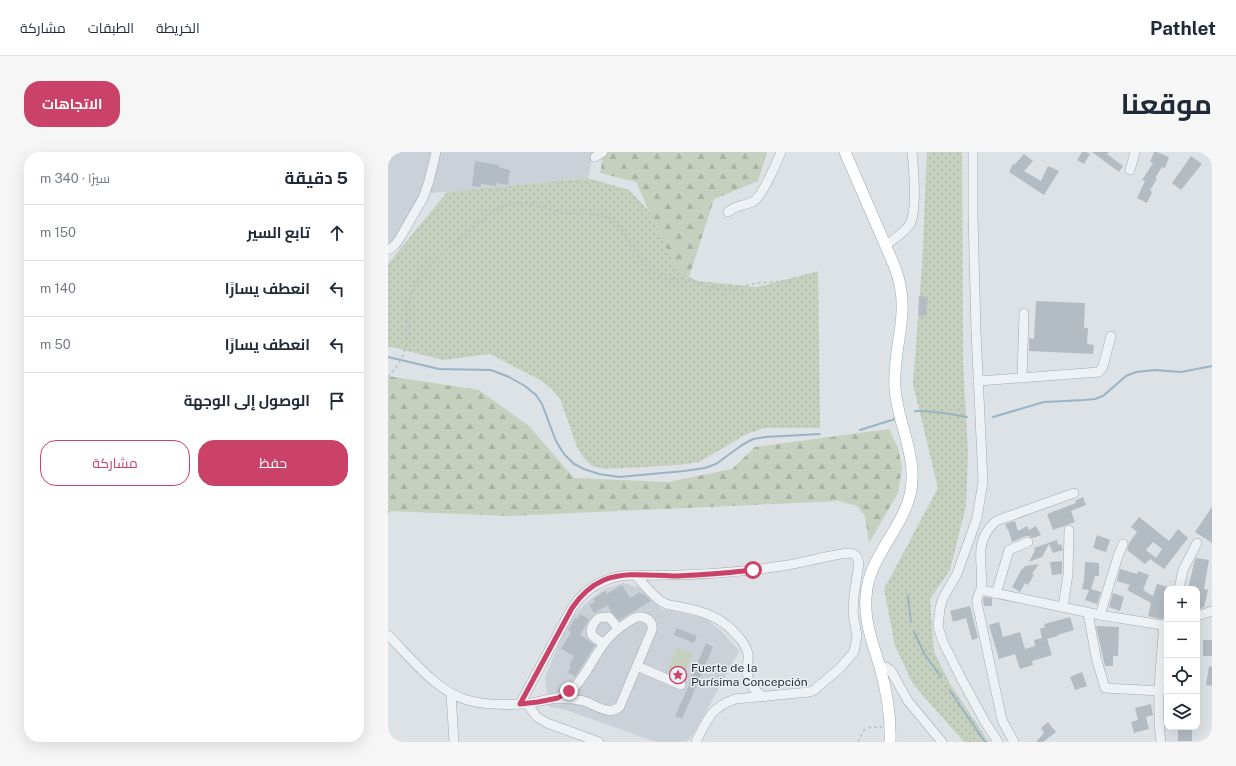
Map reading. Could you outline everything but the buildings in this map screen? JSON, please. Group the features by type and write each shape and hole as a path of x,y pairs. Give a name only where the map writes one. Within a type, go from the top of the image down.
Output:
{"main road":[{"path":"845,152 899,277 902,298 902,312 896,356 895,388 910,454 912,477 911,492 906,506 878,558 867,585 865,607 867,624 889,704 891,726 890,742"}],"street":[{"path":"388,250 395,245 400,238 423,198 436,152"},
{"path":"728,212 733,208 752,202 757,198 770,177 781,152"},
{"path":"886,245 903,232 910,223 912,217 914,185 912,152"},
{"path":"973,152 973,215 978,380 983,481 981,501 977,518 957,574 940,608 938,627 943,642 960,678 998,742"},
{"path":"1130,170 1135,152"},
{"path":"1022,378 1024,313"},
{"path":"978,380 1099,372 1103,366 1111,336"},
{"path":"1014,742 1002,720 976,598 981,590 981,544 984,536 996,521 1074,493"},
{"path":"1063,608 1068,574 1069,530"},
{"path":"996,594 1008,550 1028,542"},
{"path":"1180,586 1183,570 1197,543"},
{"path":"1100,616 1123,544"},
{"path":"524,704 572,608 589,589 604,580 621,576 635,575 691,575 722,573 784,566 844,553 854,554 859,562 853,604 857,636 854,652 839,669 814,690 809,692 735,700 726,703 712,712 696,742"},
{"path":"635,575 656,597 663,602 670,605 700,610 716,618 730,628 746,649 748,659 747,674 751,685 764,697"},
{"path":"981,590 1100,616 1162,625 1164,624"},
{"path":"1200,615 1212,611"},
{"path":"1088,613 1096,657 1105,688 1160,691"},
{"path":"604,643 594,637 592,633 592,626 597,620 600,618 609,617 618,628"},
{"path":"388,635 438,685 451,694 465,700 490,704 524,704 558,698 583,701 609,711 617,709 620,706 652,630 651,622 645,618 636,617 618,628 604,643 578,683 558,698"},
{"path":"1161,742 1160,691 1164,646"},
{"path":"637,666 681,685"},
{"path":"880,667 884,666 891,671 908,700 942,742"},
{"path":"578,683 579,693 583,701"},
{"path":"451,694 454,742"},
{"path":"524,704 537,717 547,723 599,742"}],"path":[{"path":"388,377 400,361 406,348 410,301 419,278 429,265 489,214 507,205 527,203 560,212 595,214 605,217 620,227 637,254 649,268 665,279 693,281 707,287 722,289 791,280"},
{"path":"858,742 862,732 867,728 891,726"}],"shaded area":[{"path":"388,152 593,152 588,178 429,193 391,253 388,255"},
{"path":"623,583 644,589 661,609 705,618 722,632 739,651 693,735 686,742 656,742 563,709 549,707 545,677 566,627 573,616 588,601 605,589"}],"green space":[{"path":"604,152 767,152 758,181 714,199 689,277 673,262 636,182 600,173"},
{"path":"927,152 962,152 963,361 968,453 966,506 950,570 930,599 934,652 950,684 989,742 964,742 913,684 895,646 884,589 938,488 913,384 922,266"},
{"path":"588,178 629,190 650,212 673,262 689,277 698,281 757,287 818,271 820,428 763,428 745,435 699,462 679,465 605,469 592,466 583,457 577,447 560,399 551,388 540,380 490,354 443,360 388,346 388,264 447,192"},
{"path":"388,376 479,390 529,426 574,478 668,482 732,469 755,447 889,429 898,448 902,467 898,493 869,543 865,516 857,506 839,501 508,516 391,511 388,514"},
{"path":"677,647 693,654 682,679 667,672"}],"waterway":[{"path":"388,357 439,369 491,370 509,377 525,386 536,395 542,404 556,441 564,454 574,464 599,474 619,477 705,468 716,464 753,439 820,434"},
{"path":"993,417 1044,402 1095,399 1103,396 1126,376 1136,372 1155,370 1181,372 1212,366"},
{"path":"915,411 935,412 967,417"},
{"path":"860,430 895,419"},
{"path":"908,596 911,622"},
{"path":"914,632 925,655 941,677"},
{"path":"950,691 985,742"}],"place":[{"name":"Fuerte de la Purísima Concepción","path":"678,675"}],"route":[{"path":"569,691 558,698 520,704 572,608 583,594 596,584 612,577 629,575 691,575 753,570"}]}
